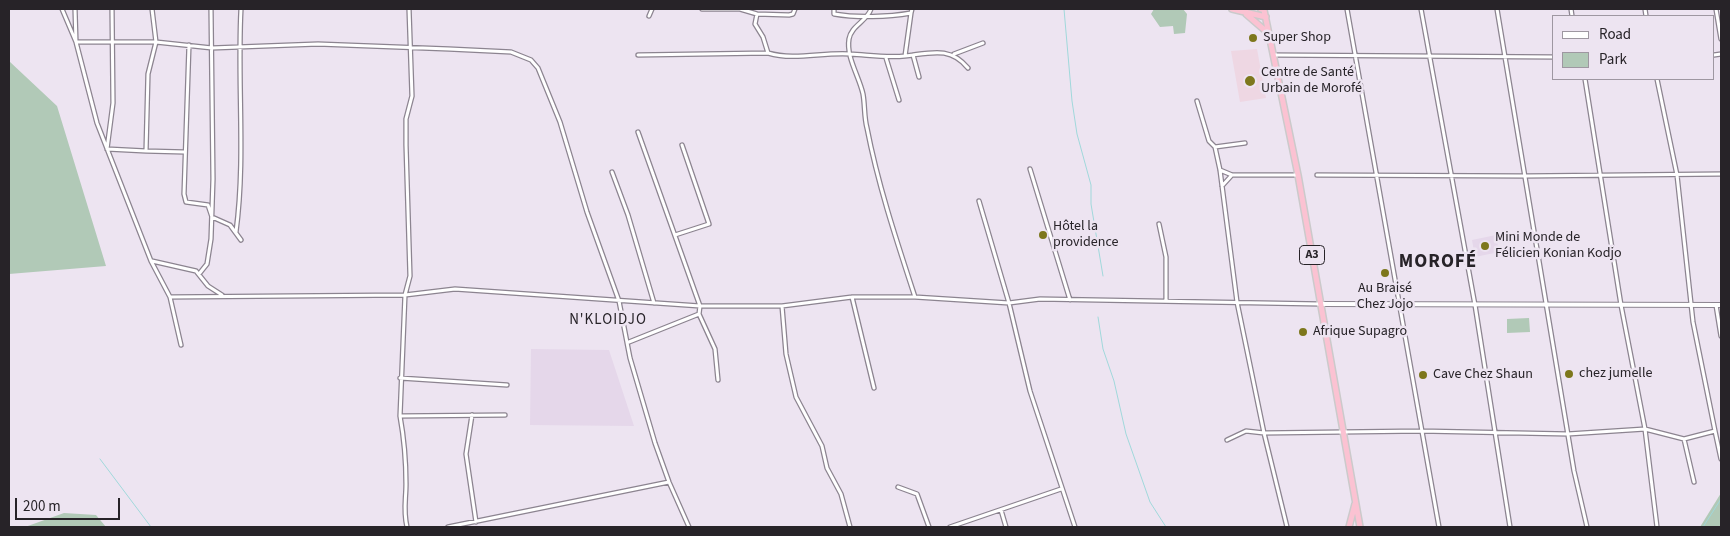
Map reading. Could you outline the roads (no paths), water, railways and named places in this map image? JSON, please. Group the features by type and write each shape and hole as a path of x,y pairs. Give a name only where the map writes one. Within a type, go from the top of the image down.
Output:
{"highway":[{"path":"1232,9 1266,17"},
{"name":"A3","path":"1263,9 1298,175 1360,527"},
{"path":"1244,13 1269,33"},
{"path":"1349,527 1356,501"}],"street":[{"path":"62,9 76,42 97,123 107,150 151,261 170,297 181,345"},
{"path":"75,9 76,42"},
{"path":"107,150 112,103 112,9"},
{"path":"146,151 148,74 156,42 152,9"},
{"path":"199,274 207,264 212,217 211,9"},
{"path":"236,232 241,192 242,120 239,48 241,9"},
{"path":"407,527 403,510 406,484 404,435 400,416 400,378 404,296 410,276 406,119 412,96 410,9"},
{"path":"649,16 652,9"},
{"path":"702,9 740,9 757,14 789,16 793,14 795,9"},
{"path":"834,9 834,14 849,16 869,14 890,17 912,11 905,56"},
{"path":"870,9 869,14 852,30 849,38 849,54 863,95 866,127 875,163 915,297"},
{"path":"1347,9 1400,304 1420,432 1439,527"},
{"path":"1421,9 1475,305 1510,527"},
{"path":"1497,9 1568,434 1587,527"},
{"path":"1716,9 1721,39"},
{"path":"757,14 755,24 763,37 768,53"},
{"path":"76,42 156,42 212,48 318,44 511,52 524,56 538,68 560,122 587,212 619,301 629,342 630,358 669,482 689,527"},
{"path":"638,55 768,53 782,57 849,54 886,58 941,52 953,54 984,43"},
{"path":"189,45 184,152 186,202 208,205 212,217 230,225 241,240"},
{"path":"953,54 968,68"},
{"path":"913,55 919,76"},
{"path":"1274,55 1552,57"},
{"path":"886,58 899,100"},
{"path":"1584,80 1645,429 1657,527"},
{"path":"1657,80 1677,174 1690,305 1721,459"},
{"path":"1197,101 1209,141 1215,147 1220,170 1237,302 1264,433 1287,527"},
{"path":"638,132 700,306 698,314 716,349 718,380"},
{"path":"1215,147 1245,143"},
{"path":"674,235 709,224 682,145"},
{"path":"107,150 184,152"},
{"path":"1030,169 1070,300"},
{"path":"1220,170 1232,175 1298,175"},
{"path":"612,172 628,215 654,303"},
{"path":"1317,175 1600,176 1721,174"},
{"path":"1221,186 1232,175"},
{"path":"979,201 1009,303 1030,391 1074,527"},
{"path":"1159,224 1166,257 1166,301"},
{"path":"151,261 188,269 199,274 208,286 223,296"},
{"path":"170,297 404,296 455,289 700,306 782,306 852,297 915,297 1009,303 1040,299 1320,304 1721,305"},
{"path":"852,297 874,388"},
{"path":"1716,305 1721,336"},
{"path":"782,306 786,354 796,397 822,446 827,468 841,494 850,527"},
{"path":"629,342 698,314"},
{"path":"400,378 507,385"},
{"path":"400,416 505,414"},
{"path":"472,415 466,454 476,522"},
{"path":"1227,440 1246,431 1264,433 1494,432 1568,434 1645,429 1684,438 1715,431"},
{"path":"1684,438 1694,482"},
{"path":"448,527 669,482"},
{"path":"898,487 917,494 929,527"},
{"path":"950,527 1061,489"},
{"path":"1001,510 1006,527"}],"waterway":[{"path":"1064,9 1072,101 1077,134 1091,185 1091,204 1103,276"},
{"path":"1098,317 1103,349 1114,381 1126,434 1150,502 1166,527"},
{"path":"100,459 151,527"},
{"path":"1703,527 1721,499"}],"place":[{"name":"Super Shop","path":"1253,38"},
{"name":"Centre de Santé Urbain de Morofé","path":"1250,81"},
{"name":"Hôtel la providence","path":"1043,235"},
{"name":"Mini Monde de Félicien Konian Kodjo","path":"1485,246"},
{"name":"Au Braisé Chez Jojo","path":"1385,273"},
{"name":"Afrique Supagro","path":"1303,332"},
{"name":"chez jumelle","path":"1569,374"},
{"name":"Cave Chez Shaun","path":"1423,375"}],"district":[{"name":"MOROFÉ","path":"1438,263"},
{"name":"N'KLOIDJO","path":"608,321"}]}
